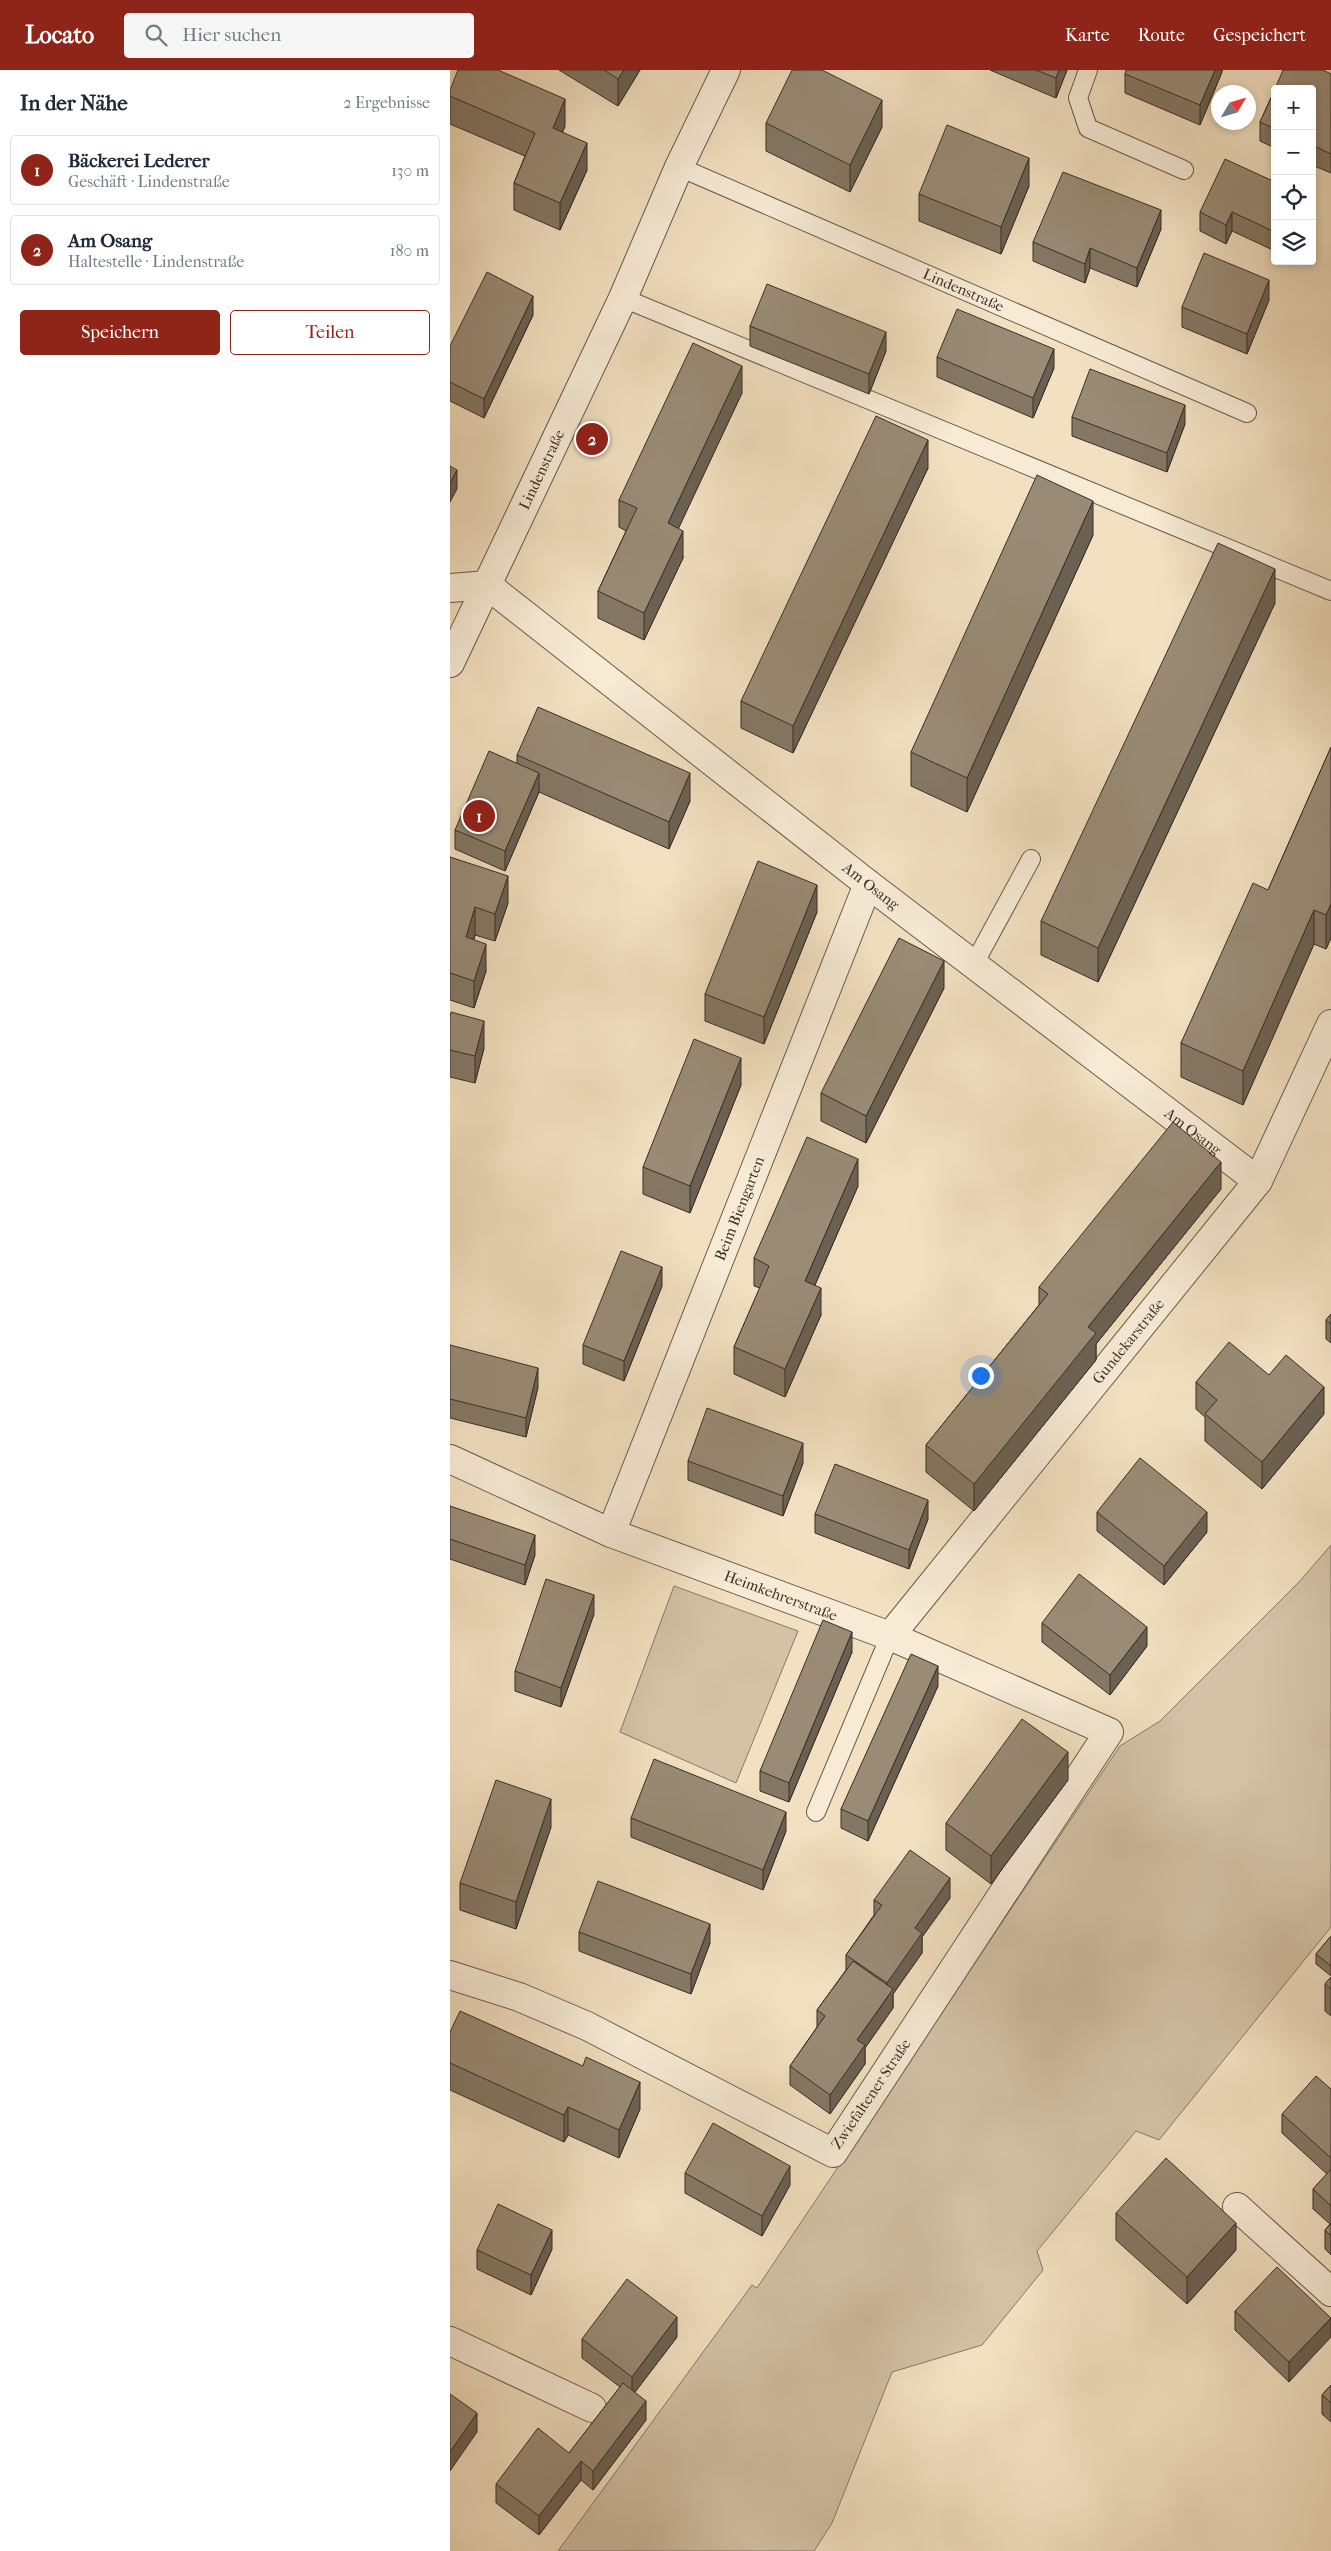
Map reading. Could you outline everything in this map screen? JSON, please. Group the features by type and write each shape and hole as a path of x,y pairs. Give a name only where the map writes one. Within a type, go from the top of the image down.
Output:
{"street":[{"name":"Lindenstraße","path":"450,663 623,298 679,167 726,70"},
{"path":"450,588 487,585"},
{"name":"Am Osang","path":"487,585 868,884 1258,1181"},
{"name":"Beim Biengarten","path":"611,1533 868,884"},
{"name":"Gundekarstraße","path":"890,1636 1258,1181 1331,1024"},
{"name":"Heimkehrerstraße","path":"450,1459 611,1533 890,1636 1109,1732"},
{"name":"Zwiefaltener Straße","path":"450,1974 519,1997 587,2026 833,2153 1109,1732"},
{"path":"1237,2207 1331,2292"},
{"path":"450,2341 592,2408"}],"lane":[{"path":"1088,70 1078,98 1088,128 1184,170"},
{"name":"Lindenstraße","path":"679,167 1247,413"},
{"path":"623,298 1331,591"},
{"path":"974,964 1031,859"},
{"path":"816,1812 890,1636"}],"shaded area":[{"path":"1331,1545 1331,1927 1159,2140 1136,2131 1037,2251 1043,2270 982,2345 892,2372 832,2523 814,2551 558,2551 752,2285 757,2288 1120,1746 1160,1721 1300,1581"},
{"path":"674,1586 798,1631 736,1783 620,1732"}],"building":[{"path":"458,70 498,70 565,99 553,128 587,143 560,203 514,183 535,133 450,96 450,90"},
{"path":"604,70 624,70 618,79"},
{"path":"792,70 822,70 882,100 850,165 766,123"},
{"path":"1036,70 1059,70 1056,78"},
{"path":"1126,70 1215,70 1200,105 1125,74"},
{"path":"1283,70 1323,70 1331,74 1331,154 1316,147 1316,85 1277,85"},
{"path":"1271,98 1271,127 1260,122"},
{"path":"947,125 1029,158 1001,227 919,194"},
{"path":"1225,159 1271,180 1271,230 1232,212 1226,225 1200,212"},
{"path":"1063,172 1161,210 1137,268 1090,248 1085,264 1033,242"},
{"path":"1204,253 1269,280 1247,334 1182,307"},
{"path":"487,272 533,296 484,399 450,382 450,346"},
{"path":"767,284 886,332 869,374 750,326"},
{"path":"957,309 1054,349 1033,398 937,357"},
{"path":"693,343 742,366 668,523 683,531 644,613 598,591 637,508 619,500"},
{"path":"1090,369 1185,405 1167,453 1072,417"},
{"path":"876,416 928,440 793,726 741,701"},
{"path":"450,466 457,470 450,483"},
{"path":"1037,475 1093,501 967,778 911,752"},
{"path":"1218,543 1275,569 1098,948 1041,921"},
{"path":"538,707 690,773 669,822 517,755"},
{"path":"1331,747 1331,904 1326,915 1314,910 1243,1071 1181,1043 1253,883 1268,890"},
{"path":"489,751 539,773 505,851 455,830"},
{"path":"450,857 508,876 495,914 475,907 466,937 486,944 474,981 450,973"},
{"path":"758,861 817,885 764,1017 705,994"},
{"path":"899,938 944,961 866,1116 821,1093"},
{"path":"451,1012 484,1021 475,1056 450,1050"},
{"path":"694,1039 741,1058 690,1186 643,1167"},
{"path":"1173,1122 1221,1162 1088,1327 1096,1333 974,1484 926,1445 1048,1294 1039,1287"},
{"path":"807,1137 858,1159 805,1281 821,1288 785,1369 734,1347 769,1266 754,1258"},
{"path":"621,1251 662,1267 624,1361 583,1345"},
{"path":"1331,1314 1331,1324 1326,1320"},
{"path":"1229,1342 1269,1375 1286,1355 1324,1387 1262,1462 1205,1414 1217,1400 1196,1382"},
{"path":"450,1345 538,1368 526,1418 450,1399"},
{"path":"707,1408 803,1443 783,1496 688,1461"},
{"path":"1140,1458 1207,1512 1164,1566 1097,1512"},
{"path":"835,1464 928,1500 909,1550 815,1514"},
{"path":"450,1506 535,1535 525,1565 450,1539"},
{"path":"1079,1574 1147,1627 1110,1675 1042,1623"},
{"path":"546,1579 594,1595 561,1688 515,1671"},
{"path":"823,1620 852,1632 789,1783 760,1771"},
{"path":"911,1654 938,1666 868,1821 841,1809"},
{"path":"1022,1719 1068,1752 991,1856 946,1823"},
{"path":"654,1759 786,1812 763,1870 631,1818"},
{"path":"496,1780 551,1799 516,1902 460,1883"},
{"path":"910,1850 950,1878 915,1928 922,1933 887,1983 846,1955 882,1905 874,1900"},
{"path":"598,1881 710,1924 691,1974 579,1932"},
{"path":"1331,1936 1331,1966 1316,1954"},
{"path":"853,1961 893,1989 857,2040 865,2045 830,2095 790,2066 825,2016 817,2010"},
{"path":"1331,1977 1331,1989 1325,1984"},
{"path":"460,2011 583,2066 586,2057 640,2082 619,2130 568,2107 564,2115 450,2063 450,2032"},
{"path":"1316,2076 1331,2089 1331,2158 1282,2114"},
{"path":"713,2123 790,2166 762,2216 685,2173"},
{"path":"1166,2158 1236,2223 1187,2277 1116,2213"},
{"path":"1331,2169 1331,2206 1313,2189"},
{"path":"498,2204 552,2230 531,2275 477,2250"},
{"path":"1331,2224 1331,2236 1325,2230"},
{"path":"1277,2267 1331,2318 1289,2362 1235,2311"},
{"path":"627,2279 677,2317 632,2377 582,2339"},
{"path":"623,2383 646,2401 593,2471 581,2461 539,2516 496,2484 538,2428 569,2453"},
{"path":"1331,2385 1331,2403 1322,2395"},
{"path":"450,2394 477,2413 450,2452"}],"place":[{"name":"Am Osang","path":"592,439"},
{"name":"Bäckerei Lederer","path":"479,816"}]}
